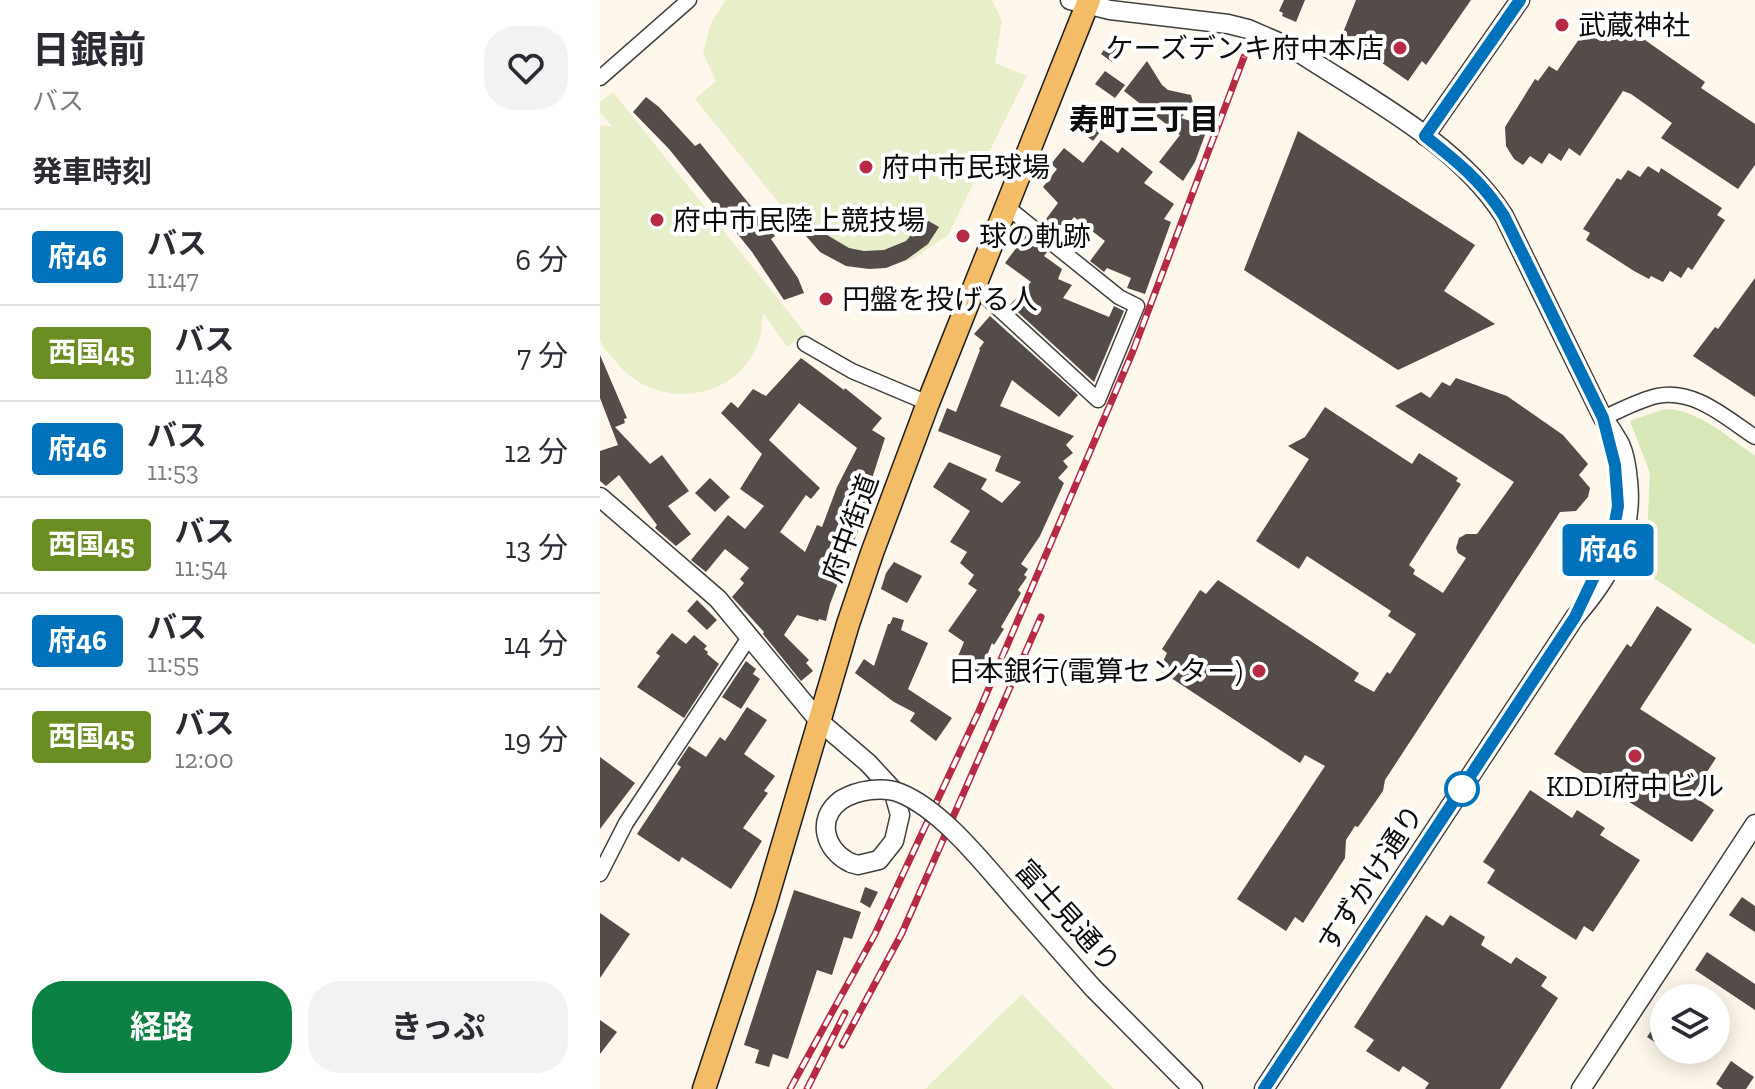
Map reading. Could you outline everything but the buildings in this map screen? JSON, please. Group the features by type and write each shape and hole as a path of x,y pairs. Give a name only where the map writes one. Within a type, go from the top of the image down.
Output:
{"main road":[{"name":"府中街道","path":"704,1089 765,905 872,553 1007,207 1082,1"}],"street":[{"path":"600,78 689,0"},
{"path":"1425,136 1520,0"},
{"name":"すずかけ通り","path":"1082,1 1110,10 1228,24 1268,37 1292,48 1425,136 1471,173 1497,205 1603,418 1620,445 1629,486 1628,518 1613,566 1597,592 1575,617 1264,1089"},
{"path":"975,287 1098,400 1137,306 1119,297 1007,207"},
{"path":"805,344 852,371 928,403"},
{"path":"1603,418 1647,399 1675,394 1705,404 1755,437"},
{"name":"富士見通り","path":"600,497 718,599 819,721 868,763 893,790 898,801 898,828 887,852 871,863 858,865 839,857 826,841 825,830 832,809 840,801 869,790 898,791 922,806 968,846 1093,988 1193,1089"},
{"path":"600,874 626,823 750,636"},
{"path":"1581,1089 1755,824"}],"green space":[{"name":"府中市民球場","path":"726,0 992,0 1002,21 995,63 1027,76 948,235 913,259 882,268 823,252 804,234 695,99 716,81 703,53 711,23"},
{"name":"府中市民陸上競技場","path":"613,92 806,334 787,347 763,313 758,344 745,366 730,380 712,389 692,394 652,388 618,364 600,340 600,125 613,127 600,112 600,102"},
{"path":"1665,409 1701,419 1755,456 1755,645 1634,565 1648,518 1650,473 1630,421"},
{"path":"1022,994 1114,1089 925,1089"}],"railway":[{"path":"790,1089 875,934 979,711 1133,351 1244,57"},
{"path":"842,1045 902,933 1041,617"},
{"path":"807,1089 845,1013"}],"bus line":[{"name":"府46","path":"1264,1089 1575,617 1612,539 1618,485 1603,418 1504,216 1471,173 1425,136 1520,0"}],"place":[{"name":"武蔵神社","path":"1562,25"},
{"name":"ケーズデンキ府中本店","path":"1400,48"},
{"name":"府中市民球場","path":"866,167"},
{"name":"府中市民陸上競技場","path":"657,220"},
{"name":"球の軌跡","path":"963,236"},
{"name":"円盤を投げる人","path":"826,299"},
{"name":"日本銀行(電算センター)","path":"1259,671"},
{"name":"KDDI府中ビル","path":"1635,756"}],"district":[{"name":"寿町三丁目","path":"1144,120"}]}
